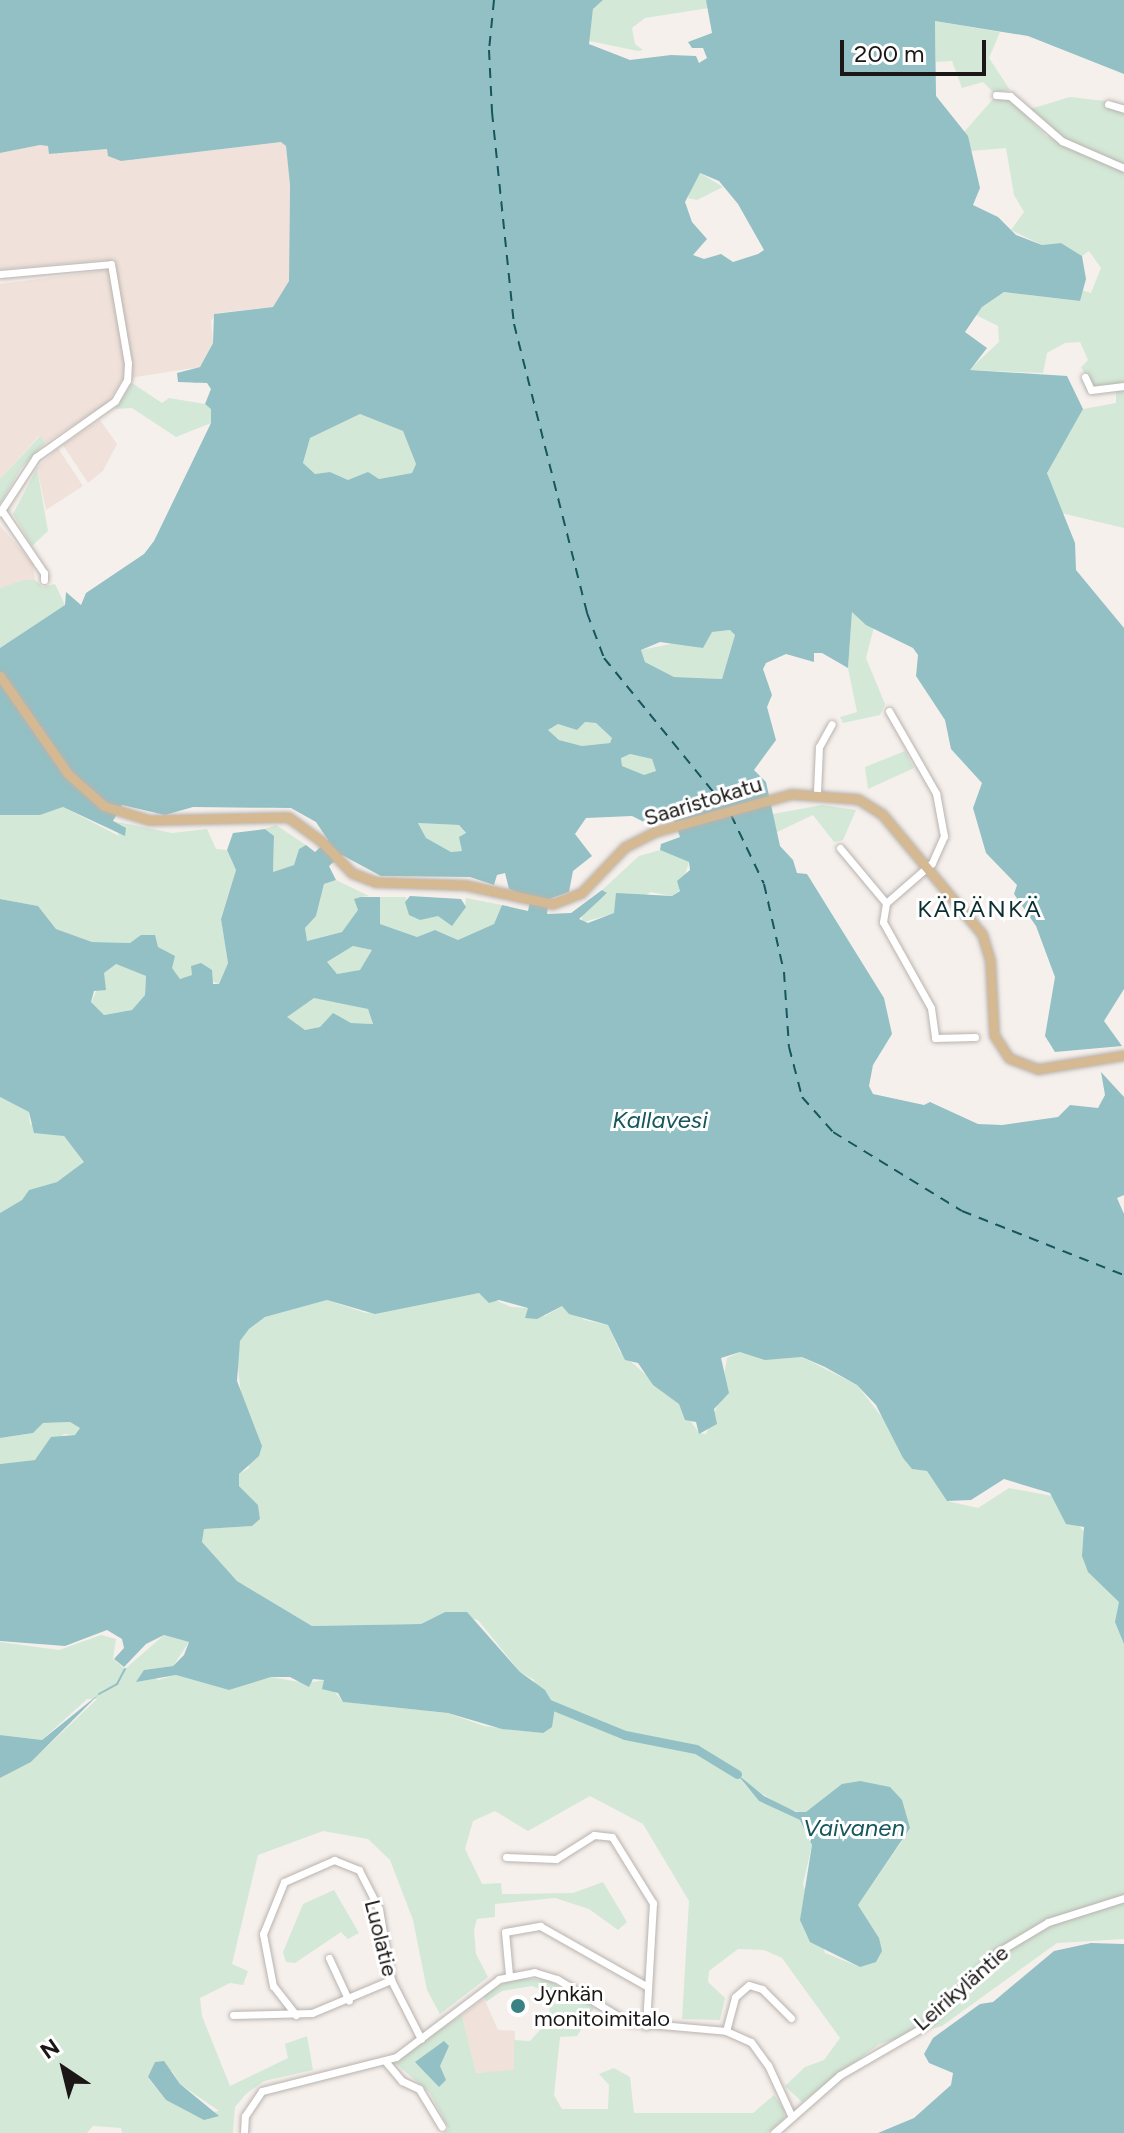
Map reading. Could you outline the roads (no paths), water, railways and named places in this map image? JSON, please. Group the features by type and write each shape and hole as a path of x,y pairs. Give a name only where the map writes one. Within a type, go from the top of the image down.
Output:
{"main road":[{"name":"Saaristokatu","path":"0,676 78,786 122,815 178,820 276,815 301,823 341,865 376,882 465,885 552,904 581,893 625,847 654,832 791,794 817,792 870,804 928,867 982,934 990,960 994,1035 1009,1058 1038,1069 1124,1055"}],"street":[{"path":"996,95 1007,94 1057,138 1124,168"},
{"path":"1108,104 1124,109"},
{"path":"0,274 111,264 128,363 127,380 115,401 36,457 1,511 44,573 44,580"},
{"path":"1085,377 1091,390 1124,386"},
{"path":"886,903 928,867 943,845 936,793 889,711"},
{"path":"817,792 819,747 832,724"},
{"path":"840,848 886,903 886,934 924,993 935,1038 975,1037"},
{"path":"506,1857 556,1859 594,1835 612,1837 653,1903 646,2026"},
{"name":"Luolatie","path":"296,2015 273,1986 263,1934 284,1882 327,1860 354,1867 366,1882 379,1909 391,1980 421,2039"},
{"name":"Leirikyläntie","path":"774,2133 791,2115 870,2055 923,2027 998,1952 1048,1922 1124,1898"},
{"path":"509,1975 505,1932 540,1926 648,1987"},
{"path":"329,1958 349,2001"},
{"path":"244,2133 245,2116 262,2091 386,2062 509,1975 545,1974 628,2022 726,2031 751,2042 760,2053 791,2115"},
{"path":"233,2015 296,2015 349,2001 391,1980"},
{"path":"726,2031 735,1997 749,1985 762,1989 791,2018"},
{"path":"386,2062 428,2100 442,2127"}],"water":[{"name":"Kallavesi","path":"0,0 603,0 593,9 589,44 630,60 671,55 696,56 699,63 707,58 703,48 692,48 688,42 712,33 706,0 1124,0 1124,74 1028,36 935,21 936,96 968,136 980,188 973,205 998,217 1016,235 1042,245 1061,243 1082,256 1086,279 1080,301 1004,292 982,307 965,332 987,348 970,370 1067,376 1083,409 1047,473 1075,543 1076,570 1124,628 1124,989 1104,1021 1122,1046 1055,1052 1045,1036 1055,977 1036,926 1014,894 1017,885 986,853 973,808 982,783 951,749 945,720 916,676 918,655 913,648 866,625 852,612 848,668 822,653 814,653 814,662 786,654 766,663 763,669 772,695 767,707 776,740 754,770 766,782 780,846 793,860 797,873 807,874 884,998 892,1034 873,1065 869,1086 873,1094 924,1105 930,1102 978,1124 1002,1125 1058,1117 1070,1105 1098,1108 1105,1095 1101,1072 1124,1097 1124,1195 1117,1198 1124,1214 1124,1644 1115,1622 1119,1602 1088,1572 1082,1556 1084,1527 1066,1524 1050,1493 1004,1479 971,1500 947,1501 927,1471 912,1469 903,1458 876,1405 857,1385 825,1367 802,1357 765,1360 740,1352 721,1358 729,1393 714,1409 717,1424 699,1434 696,1422 685,1420 679,1404 653,1385 638,1363 625,1360 608,1325 569,1314 562,1306 537,1319 525,1318 528,1308 499,1300 489,1303 479,1293 375,1314 327,1300 265,1317 249,1329 240,1341 237,1381 262,1446 259,1456 239,1474 239,1486 258,1505 260,1519 252,1526 204,1529 202,1542 237,1581 312,1626 421,1624 445,1612 467,1612 520,1672 545,1690 555,1707 552,1727 543,1733 502,1729 448,1713 343,1702 338,1693 322,1689 324,1680 313,1679 309,1687 290,1677 271,1677 229,1690 176,1675 136,1682 144,1670 173,1666 184,1655 189,1642 164,1635 146,1644 124,1667 114,1659 124,1648 122,1639 107,1630 65,1646 0,1641 0,1464 35,1460 51,1437 75,1435 80,1428 70,1422 43,1423 33,1433 0,1438 0,1213 22,1200 29,1190 57,1182 84,1162 64,1136 34,1133 29,1112 0,1097 0,899 38,906 56,929 92,942 130,943 141,935 155,935 158,947 175,956 172,968 180,979 192,975 191,966 201,963 212,970 213,984 219,984 228,963 221,919 236,870 227,850 233,833 265,829 274,836 273,872 294,865 299,849 306,845 315,852 328,840 316,822 291,808 193,807 165,815 122,805 113,821 126,828 125,836 63,807 40,815 0,815 0,648 65,605 66,592 81,605 86,593 144,554 154,541 211,423 211,409 205,404 211,389 207,383 178,382 177,373 200,367 213,343 214,314 273,307 289,281 290,185 286,146 281,142 121,161 108,156 107,149 49,154 48,146 40,145 0,153","holes":["700,173 719,181 738,204 764,250 733,262 721,254 704,259 693,255 707,239 692,222 685,202","360,414 403,431 416,464 412,473 379,479 368,472 348,480 330,472 315,474 303,463 310,438","730,630 735,635 722,679 674,677 645,662 641,650 660,642 703,648 712,632","585,722 596,723 612,738 610,743 582,746 559,740 548,730 558,724 577,730","630,754 652,759 656,771 644,775 622,766 621,758","672,814 680,837 661,844 660,850 689,862 690,870 677,881 680,891 672,896 616,893 614,913 588,923 579,919 607,893 602,890 571,913 547,914 549,899 569,892 573,871 592,856 575,834 586,818 632,816 646,823","418,823 459,825 466,833 459,837 462,851 451,852 426,838","342,855 381,876 470,877 494,885 497,875 505,873 509,889 531,897 528,911 502,905 494,924 458,940 435,930 417,937 380,924 380,897 361,897 354,899 358,910 342,932 307,941 305,928 316,916 324,884 336,880 329,866","353,946 372,950 360,970 337,974 327,962","116,964 146,976 145,995 132,1010 104,1015 91,1002 94,991 106,990 104,973","314,998 368,1009 373,1024 351,1023 333,1013 320,1027 305,1030 287,1017"]},
{"path":"410,896 461,899 466,907 452,926 438,916 420,920 409,915 405,902"},
{"path":"99,1694 31,1762 0,1778 0,1735 42,1740"},
{"name":"Vaivanen","path":"737,1774 764,1796 796,1812 806,1812 842,1784 860,1781 890,1787 902,1800 910,1828 858,1905 879,1938 882,1951 876,1962 860,1967 810,1942 800,1920 812,1845 800,1820 759,1801"},
{"path":"1091,1943 1124,1944 1124,2133 878,2133 914,2118 951,2085 953,2073 929,2063 924,2054 933,2038 980,2004 993,2002 1054,1951"},
{"path":"444,2041 449,2046 440,2066 446,2080 439,2087 415,2062"},
{"path":"164,2061 180,2084 219,2116 204,2120 166,2100 148,2077 155,2062"}],"waterway":[{"path":"99,1694 117,1684 125,1669"},
{"path":"544,1702 625,1735 696,1749 737,1774"}],"place":[{"name":"Jynkän monitoimitalo","path":"518,2006"}],"district":[{"name":"KÄRÄNKÄ","path":"980,909"}]}
